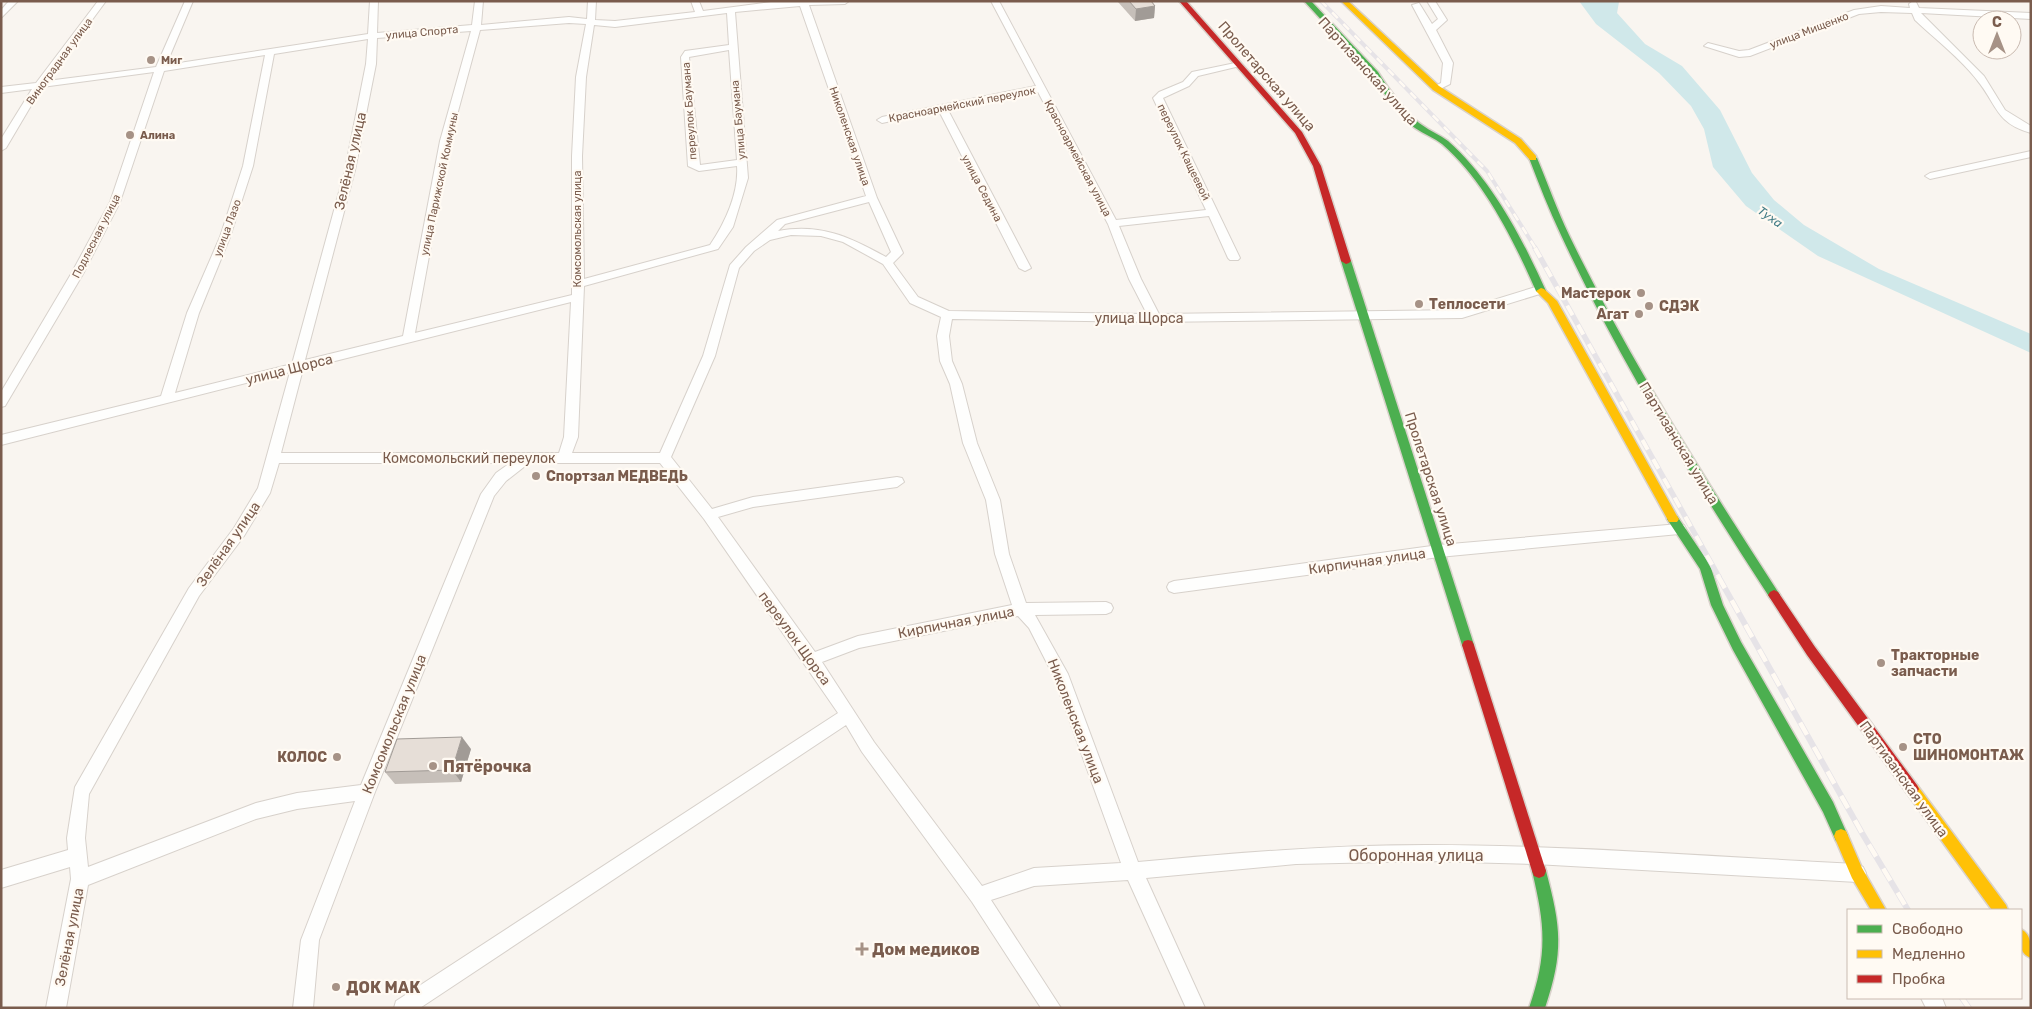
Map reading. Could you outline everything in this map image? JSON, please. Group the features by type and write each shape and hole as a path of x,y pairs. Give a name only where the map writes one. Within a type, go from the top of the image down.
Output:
{"street":[{"path":"1,16 14,1"},
{"name":"Виноградная улица","path":"1,148 39,85 102,1"},
{"name":"Подлесная улица","path":"1,403 76,274 115,202 160,69 189,1"},
{"name":"Зелёная улица","path":"56,1008 80,879 76,838 81,793 194,592 240,532 265,489 350,170 372,64 374,1"},
{"name":"улица Парижской Коммуны","path":"408,339 446,141 476,26 479,1"},
{"name":"Комсомольская улица","path":"564,458 571,437 578,291 577,156 581,77 592,13 592,1"},
{"path":"696,1 700,15"},
{"name":"улица Спорта","path":"1,90 160,69 372,36 476,26 569,20 615,24 790,3 804,4 845,1"},
{"name":"Красноармейская улица","path":"995,1 1113,224 1135,279 1154,318"},
{"name":"Пролетарская улица","path":"1182,1 1286,118 1308,147 1317,166 1363,317 1536,856 1547,903 1551,935 1550,973 1537,1008"},
{"name":"Партизанская улица","path":"1307,1 1375,74 1382,87 1413,122 1444,142 1478,178 1508,229 1522,248 1536,276 1539,290 1552,300 1679,529 1706,568 1717,605 1737,646 1828,807 1857,873 1878,909"},
{"name":"Партизанская улица","path":"1344,1 1436,88 1518,141 1533,158 1565,235 1631,362 1731,530 1811,651 2000,909"},
{"path":"1431,1 1443,20 1431,29"},
{"name":"Николенская улица","path":"804,4 872,198 897,253 888,262"},
{"path":"1416,5 1431,29 1448,63 1445,84 1436,88"},
{"path":"1913,6 1918,18 1981,78 2001,112 2011,120 2031,130"},
{"name":"улица Мищенко","path":"1708,46 1738,54 1750,53 1857,12 1913,6 2031,16"},
{"name":"улица Баумана","path":"728,227 742,178 731,11"},
{"name":"переулок Баумана","path":"732,47 688,53 685,57 693,166 699,168 742,162"},
{"name":"улица Лазо","path":"166,400 193,313 225,237 248,166 270,52"},
{"name":"переулок Кащеевой","path":"1234,258 1158,98 1162,94 1186,84 1195,74 1236,64"},
{"name":"Красноармейский переулок","path":"882,120 1042,88"},
{"name":"улица Седина","path":"942,108 1024,268"},
{"path":"1930,176 2031,154"},
{"name":"улица Щорса","path":"664,458 709,356 734,266 781,222 804,214 872,198"},
{"path":"1113,224 1213,212"},
{"name":"улица Щорса","path":"1,440 408,339 578,291 714,246 728,227"},
{"name":"улица Щорса","path":"766,237 791,232 821,233 847,240 888,262 914,300 947,315 1154,318 1363,317 1462,314 1539,290"},
{"name":"Николенская улица","path":"947,315 943,336 946,361 956,384 970,443 993,500 1002,554 1021,609 1034,624 1060,674 1132,872 1196,1008"},
{"name":"Комсомольский переулок","path":"274,458 664,458"},
{"name":"Комсомольская улица","path":"303,1008 310,940 367,792 488,494 501,478 526,458"},
{"name":"переулок Щорса","path":"664,458 709,515 810,660 834,691 868,747 978,896 1052,1008"},
{"path":"709,515 754,502 897,482"},
{"name":"Кирпичная улица","path":"1174,587 1439,551 1679,529"},
{"name":"Кирпичная улица","path":"810,660 858,642 1021,609 1106,608"},
{"path":"402,1008 848,715"},
{"path":"80,879 256,811 297,801 367,792"},
{"name":"Оборонная улица","path":"978,896 1034,877 1132,872 1296,856 1426,852 1857,873"},
{"path":"1,879 78,856"},
{"path":"2022,938 2031,950"}],"water":[{"name":"Туха","path":"1579,1 1622,1 1619,2 1617,13 1645,44 1682,66 1720,110 1752,173 1774,200 1804,225 1879,269 2031,334 2031,353 1818,256 1746,206 1713,167 1704,129 1691,106 1659,73 1596,24"}],"building":[{"path":"1129,1 1151,1 1155,6 1136,9"},
{"path":"462,737 452,770 385,772 397,739"}],"railway":[{"path":"1321,1 1487,171 1536,249"},
{"path":"1535,248 1719,577"},
{"path":"1718,576 1862,833 1907,909"},
{"path":"1963,999 1969,1008"}],"traffic: fast":[{"path":"1307,1 1375,74 1383,87 1417,126 1444,142 1478,178 1522,248 1541,291"},
{"path":"1533,158 1565,235 1637,374 1690,464 1774,595"},
{"path":"1346,261 1468,645"},
{"path":"1673,519 1706,568 1717,605 1737,646 1828,807 1841,836"},
{"path":"1537,1008 1548,971 1552,940 1548,909 1539,871"}],"traffic: slow":[{"path":"1344,1 1436,88 1518,141 1533,158"},
{"path":"1541,291 1552,301 1673,519"},
{"path":"1912,789 2000,909"},
{"path":"1841,836 1857,873 1878,909"},
{"path":"2022,938 2031,951"}],"traffic: jam":[{"path":"1182,1 1298,132 1317,166 1346,261"},
{"path":"1774,595 1811,651 1912,789"},
{"path":"1468,645 1539,871"}],"place":[{"name":"Миг","path":"151,60"},
{"name":"Алина","path":"130,135"},
{"name":"Мастерок","path":"1641,293"},
{"name":"Теплосети","path":"1419,304"},
{"name":"СДЭК","path":"1649,306"},
{"name":"Агат","path":"1639,314"},
{"name":"Спортзал МЕДВЕДЬ","path":"536,476"},
{"name":"Тракторные запчасти","path":"1881,663"},
{"name":"СТО ШИНОМОНТАЖ","path":"1903,747"},
{"name":"КОЛОС","path":"337,757"},
{"name":"Пятёрочка","path":"433,766"},
{"name":"Дом медиков","path":"862,949"},
{"name":"ДОК МАК","path":"336,987"}]}
